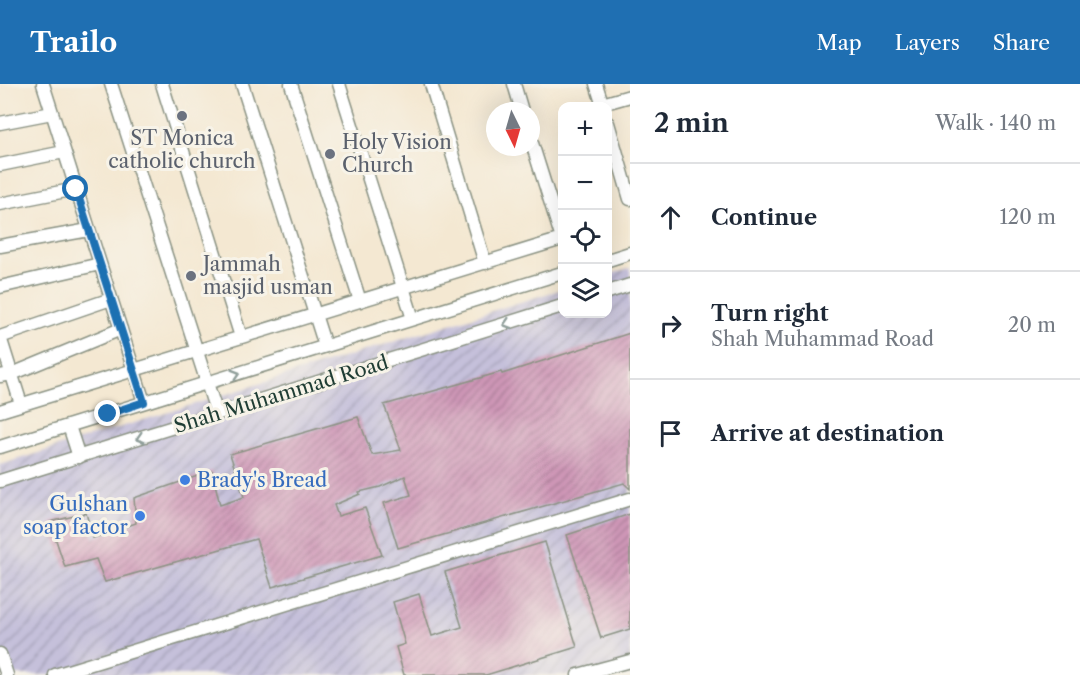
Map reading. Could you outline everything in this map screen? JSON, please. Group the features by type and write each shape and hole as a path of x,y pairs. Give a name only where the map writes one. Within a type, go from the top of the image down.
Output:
{"street":[{"path":"43,84 144,402"},
{"path":"111,84 217,414"},
{"path":"162,84 241,337"},
{"path":"242,84 325,346"},
{"path":"291,84 360,301"},
{"path":"339,84 413,319"},
{"path":"431,84 485,262"},
{"path":"514,84 519,102"},
{"path":"596,84 601,102"},
{"path":"611,102 630,96"},
{"path":"0,123 52,113"},
{"path":"612,137 630,199"},
{"path":"0,165 64,152"},
{"path":"0,411 562,239 536,156"},
{"path":"0,204 76,189"},
{"path":"0,246 89,230"},
{"path":"612,259 630,253"},
{"path":"0,287 100,264"},
{"name":"Shah Muhammad Road","path":"0,447 558,274"},
{"path":"612,291 630,285"},
{"path":"21,404 6,375 0,337 111,299"},
{"name":"Shah Muhammad Road","path":"0,481 558,307"},
{"path":"6,375 121,329"},
{"path":"69,426 79,457"},
{"path":"55,675 630,499"},
{"path":"0,654 7,675"},
{"path":"578,675 630,661"}],"shaded area":[{"path":"630,268 630,675 0,675 0,465 558,290 558,318 612,318 612,274"}],"building":[{"path":"630,333 630,489 624,483 398,548 384,503 411,495 405,476 380,487 359,492 360,494 334,505 338,516 365,508 382,555 272,587 256,539 105,582 96,559 65,567 50,522 86,513 93,538 136,523 134,498 212,471 220,505 244,497 230,454 358,417 372,455 401,450 384,405 501,372 502,374"},
{"path":"630,514 630,629 601,638 567,535"},
{"path":"545,542 577,647 486,675 404,675 396,647 405,644 393,602 419,594 432,636 462,627 445,572"}],"place":[{"name":"ST Monica catholic church","path":"182,116"},
{"name":"Holy Vision Church","path":"330,154"},
{"name":"Jammah masjid usman","path":"191,276"},
{"name":"Brady's Bread","path":"185,480"},
{"name":"Gulshan soap factor","path":"140,516"}],"route":[{"path":"76,189 144,402 108,414"}]}
